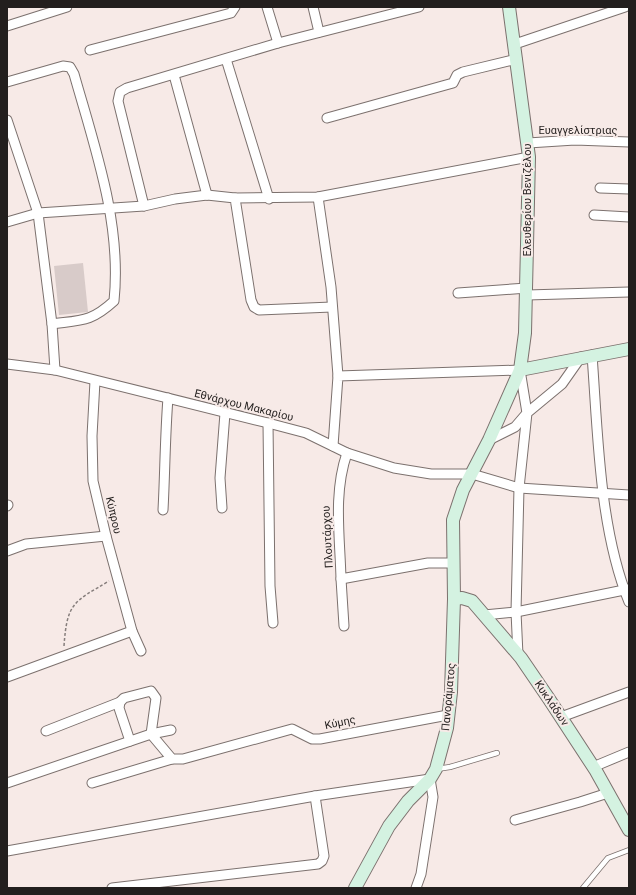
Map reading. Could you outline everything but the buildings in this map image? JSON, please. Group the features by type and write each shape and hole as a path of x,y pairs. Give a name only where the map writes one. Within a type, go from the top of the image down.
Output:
{"street":[{"path":"7,26 67,7"},
{"path":"90,50 230,13 235,7"},
{"path":"268,7 278,43"},
{"path":"313,7 319,32"},
{"path":"144,206 118,101 120,92 127,88 278,43 419,7"},
{"name":"Ελευθερίου Βενιζέλου","path":"472,474 520,370 525,333 529,157 509,7"},
{"path":"515,44 625,7"},
{"path":"226,59 269,199"},
{"path":"327,118 453,83 457,75 463,72 517,59"},
{"path":"7,82 63,66 70,67 74,74 103,176 110,209 117,275 114,301 88,320 52,324"},
{"path":"174,75 207,195"},
{"path":"7,120 38,213 52,324 55,370"},
{"name":"Ευαγγελίστριας","path":"528,143 575,140 629,142"},
{"path":"7,222 38,213 144,206 175,199 207,195 269,199 318,197 529,157"},
{"path":"600,188 629,189"},
{"path":"318,197 332,307 338,376 333,446"},
{"path":"235,198 251,300 254,307 259,310 332,307"},
{"path":"594,215 629,217"},
{"path":"458,293 629,292"},
{"path":"338,376 520,370 629,349"},
{"path":"489,440 515,427 527,414 562,384 587,356"},
{"path":"587,356 603,494 629,602"},
{"name":"Εθνάρχου Μακαρίου","path":"7,364 55,370 268,423 306,434 346,453 394,468 431,474 472,474 519,488 629,495"},
{"path":"518,655 516,612 519,488 527,414 520,370"},
{"name":"Κύπρου","path":"95,381 92,436 93,480 106,536 132,631 141,651"},
{"path":"164,510 166,459 165,437 168,398"},
{"path":"222,508 220,478 225,413"},
{"path":"268,423 270,586 273,623"},
{"name":"Πλουτάρχου","path":"346,453 342,466 337,497 341,579 428,563 453,563"},
{"name":"Πανοράματος","path":"433,774 447,728 451,692 454,598 453,520 457,505 472,474"},
{"path":"7,551 26,544 106,536"},
{"path":"341,579 344,626"},
{"path":"484,615 516,612 627,589"},
{"name":"Κυκλάδων","path":"454,598 467,598 476,605 518,655 594,767 629,830"},
{"path":"7,677 132,631"},
{"path":"46,730 120,702 124,698 150,691 154,693 156,698 151,734 172,759"},
{"path":"561,717 629,692"},
{"path":"120,702 119,708 130,741"},
{"name":"Κύμης","path":"92,783 172,759 183,759 292,729 312,738 320,739 448,715"},
{"path":"7,783 151,734 171,730"},
{"path":"594,767 629,752"},
{"path":"7,851 433,774"},
{"path":"355,888 398,812 433,774"},
{"path":"416,888 421,874 433,797 433,774"},
{"path":"515,820 580,802 608,792"},
{"path":"112,888 318,864 322,861 324,856 315,796"}],"lane":[{"path":"433,774 450,767 497,754"},
{"path":"583,888 603,863 615,854 629,850"}],"path":[{"path":"66,656 64,646 66,625 73,604 112,579 117,574"}]}
